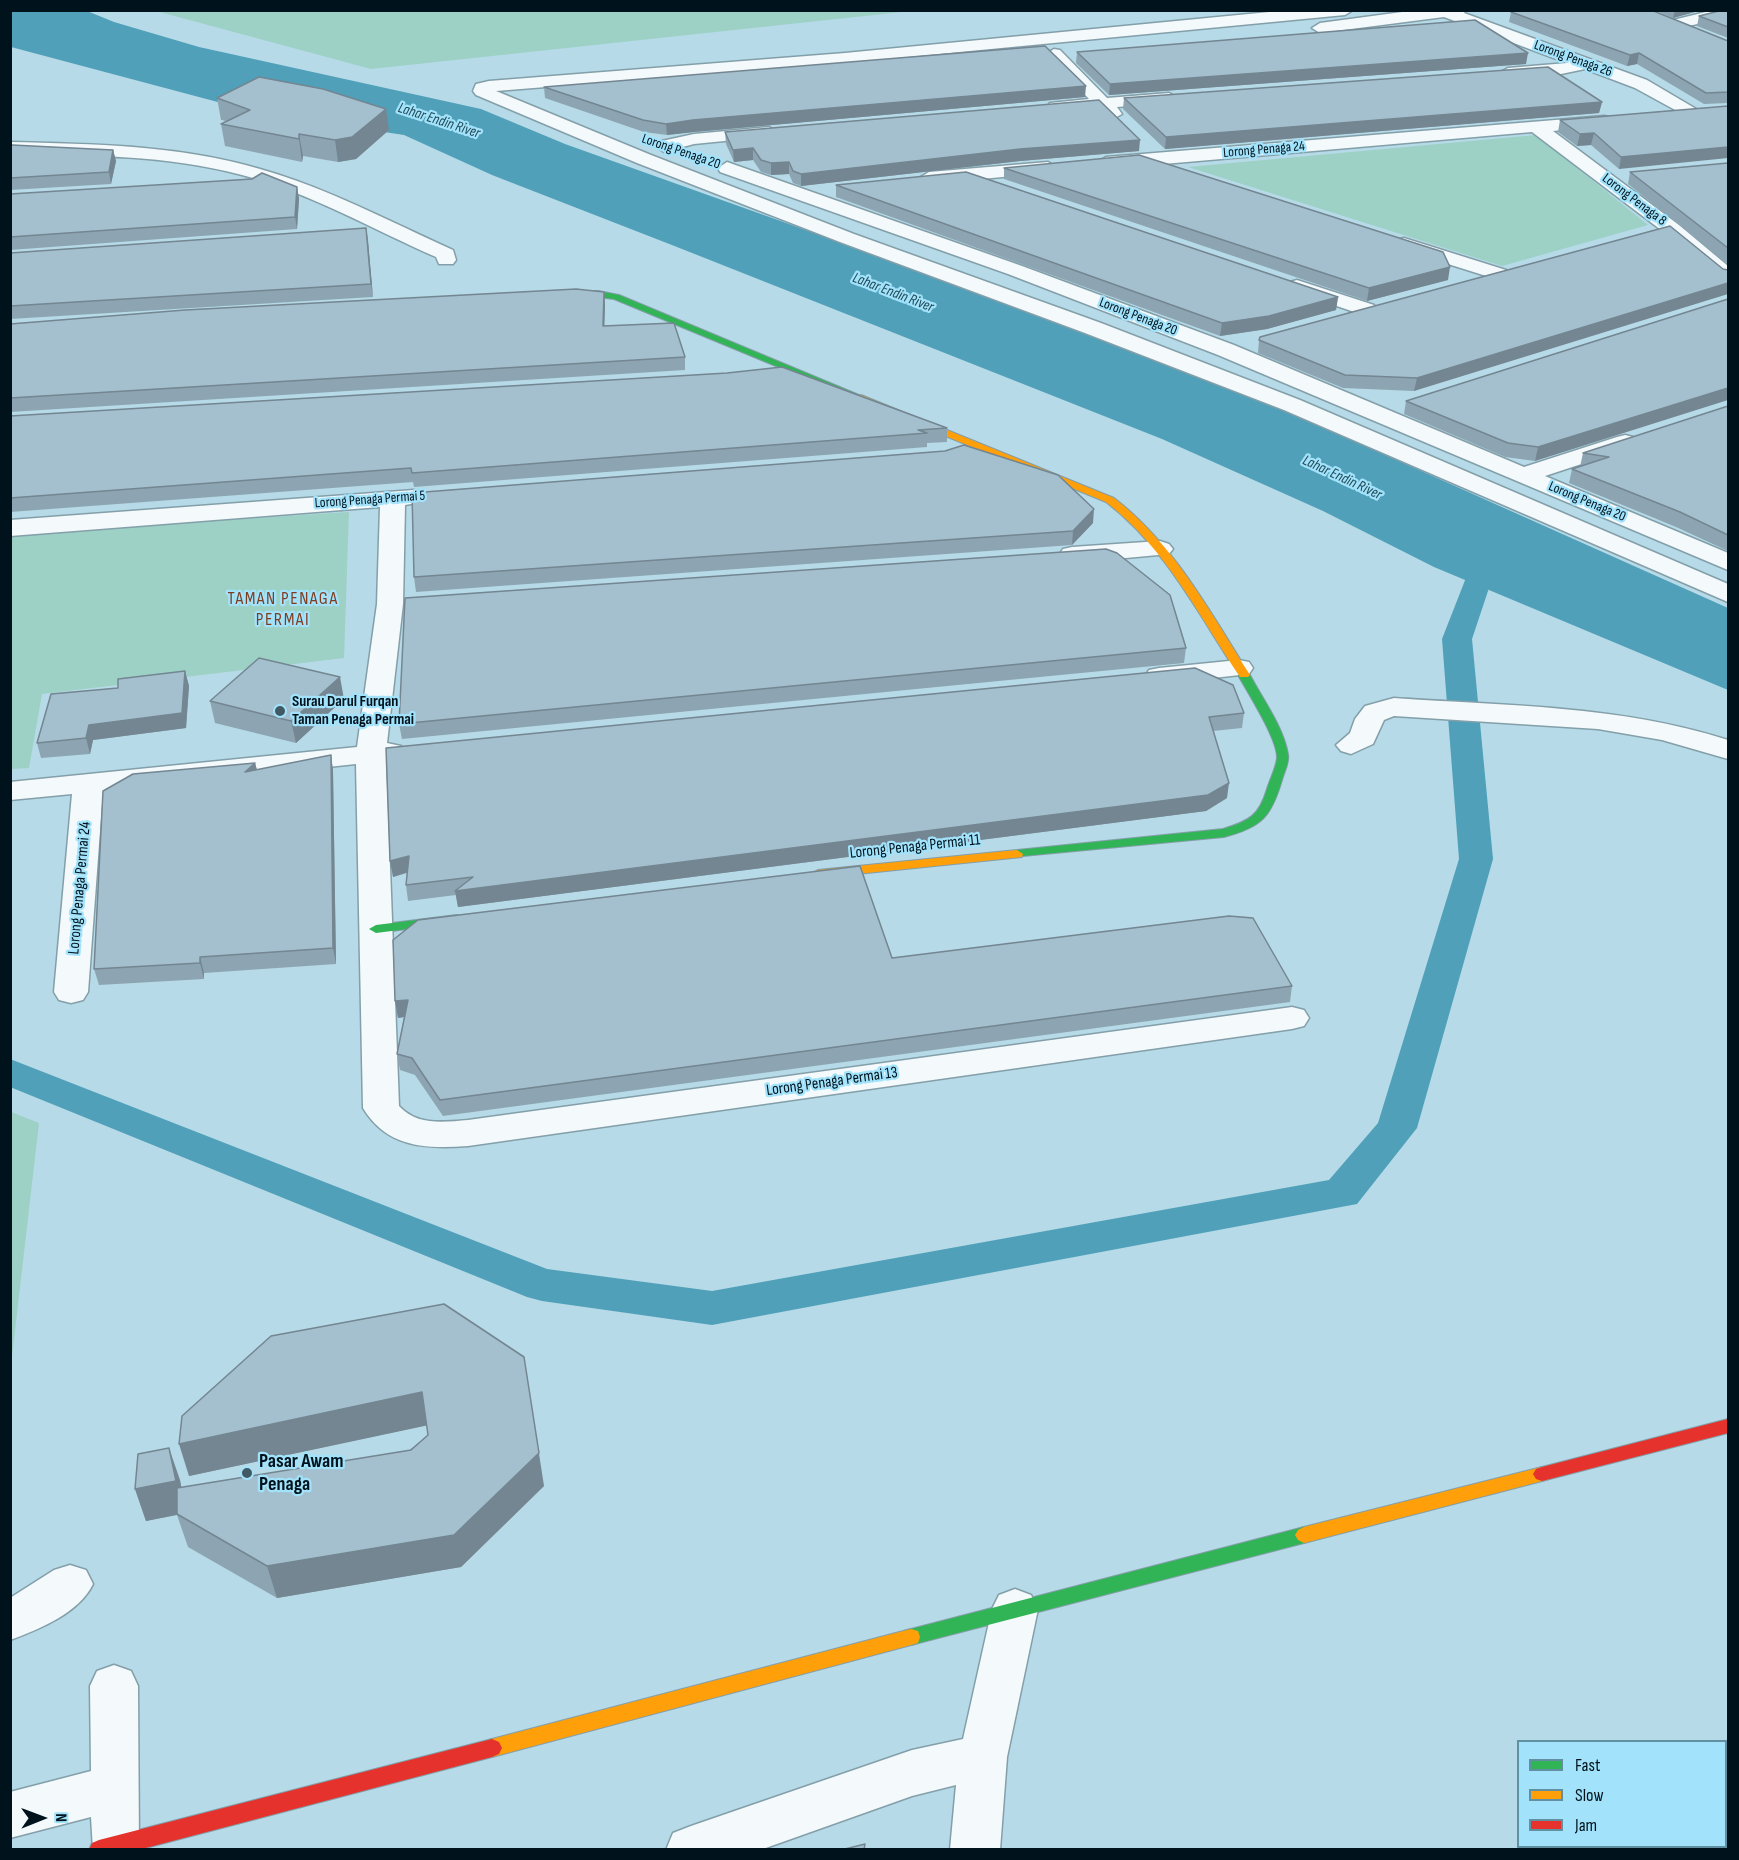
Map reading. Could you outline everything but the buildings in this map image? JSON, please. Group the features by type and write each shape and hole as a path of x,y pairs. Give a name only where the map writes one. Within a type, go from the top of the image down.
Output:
{"street":[{"path":"1345,10 845,58 489,86 482,88 482,91 612,146 847,238 1093,328 1292,405 1728,594"},
{"path":"1054,54 1245,36 1454,11"},
{"name":"Lorong Penaga 26","path":"1454,11 1651,89 1694,113"},
{"path":"1671,25 1728,12"},
{"path":"1650,18 1700,35"},
{"path":"1054,54 1126,126"},
{"name":"Lorong Penaga 20","path":"1054,54 553,97 547,100 550,106 801,194 1226,350 1524,475 1585,503 1728,561"},
{"path":"1491,74 1561,69 1585,64"},
{"path":"1044,108 1184,97"},
{"path":"1661,116 1717,111"},
{"name":"Lorong Penaga 24","path":"1087,164 1627,119"},
{"name":"Lorong Penaga 8","path":"1538,128 1672,229 1728,276"},
{"path":"664,146 694,139 788,130"},
{"path":"1142,142 1169,168 1192,176"},
{"path":"10,148 104,151 185,158 233,167 280,181 446,254 446,260"},
{"path":"912,180 1064,166"},
{"path":"967,175 1010,190"},
{"path":"1604,178 1627,176"},
{"path":"221,185 280,181"},
{"path":"801,194 836,188"},
{"path":"1649,235 1672,229"},
{"path":"356,233 392,230"},
{"path":"1386,238 1499,274"},
{"path":"1460,285 1522,268"},
{"path":"1280,280 1366,309"},
{"path":"542,296 598,294 616,297 980,444 1110,500 1142,524 1239,668 1134,678"},
{"path":"1336,318 1389,304"},
{"path":"1226,350 1256,341"},
{"path":"750,374 777,363"},
{"path":"1376,413 1410,402"},
{"path":"1524,475 1642,436"},
{"path":"933,455 961,452 980,444"},
{"name":"Lorong Penaga Permai 5","path":"10,528 440,495"},
{"path":"393,499 402,603 371,755 375,929 470,917"},
{"path":"1555,518 1585,503"},
{"path":"1698,548 1728,537"},
{"path":"1053,557 1160,549"},
{"name":"Lorong Penaga Permai 11","path":"798,877 1224,833 1252,826 1265,814 1283,754 1279,736 1239,668"},
{"path":"1351,745 1363,738 1370,716 1378,709 1394,707 1496,715 1559,717 1628,724 1728,750"},
{"path":"10,791 418,750"},
{"name":"Lorong Penaga Permai 24","path":"71,992 88,784"},
{"name":"Lorong Penaga Permai 13","path":"375,929 381,1108 387,1118 400,1127 423,1133 468,1133 1292,1018"},
{"path":"114,1686 116,1788 107,1847 1015,1609 1728,1426"},
{"path":"10,1620 32,1610 70,1584"},
{"path":"975,1850 984,1757 1015,1609"},
{"path":"691,1850 912,1773 984,1757"},
{"path":"10,1815 116,1788"}],"green space":[{"path":"156,11 911,11 371,69"},
{"path":"1536,135 1648,225 1502,266 1188,167"},
{"path":"349,512 344,658 42,694 29,768 11,769 11,534"},
{"path":"11,1112 39,1123 11,1365"}],"water":[{"name":"Lahar Endin River","path":"10,11 87,11 114,22 199,47 481,109 565,144 1097,334 1305,419 1728,608 1728,690 1434,567 1323,511 1162,439 492,175 404,135 259,113 11,47"}],"waterway":[{"path":"10,1072 542,1285 712,1308 1342,1193 1397,1128 1476,859 1457,639 1481,571 1513,562"}],"traffic: fast":[{"path":"558,295 598,294 616,297 861,398"},
{"path":"1017,854 1224,833 1247,826 1260,817 1269,803 1283,757 1278,738 1244,675"},
{"path":"376,929 457,919"},
{"path":"911,1637 1304,1535"}],"traffic: slow":[{"path":"861,398 1110,500 1129,515 1166,556 1184,580 1244,675"},
{"path":"818,874 1017,854"},
{"path":"1304,1535 1542,1474"},
{"path":"492,1748 911,1637"}],"traffic: jam":[{"path":"1542,1474 1728,1426"},
{"path":"99,1850 492,1748"}],"place":[{"name":"Surau Darul Furqan Taman Penaga Permai","path":"280,711"},
{"name":"Pasar Awam Penaga","path":"247,1473"}],"district":[{"name":"TAMAN PENAGA PERMAI","path":"283,609"}]}
